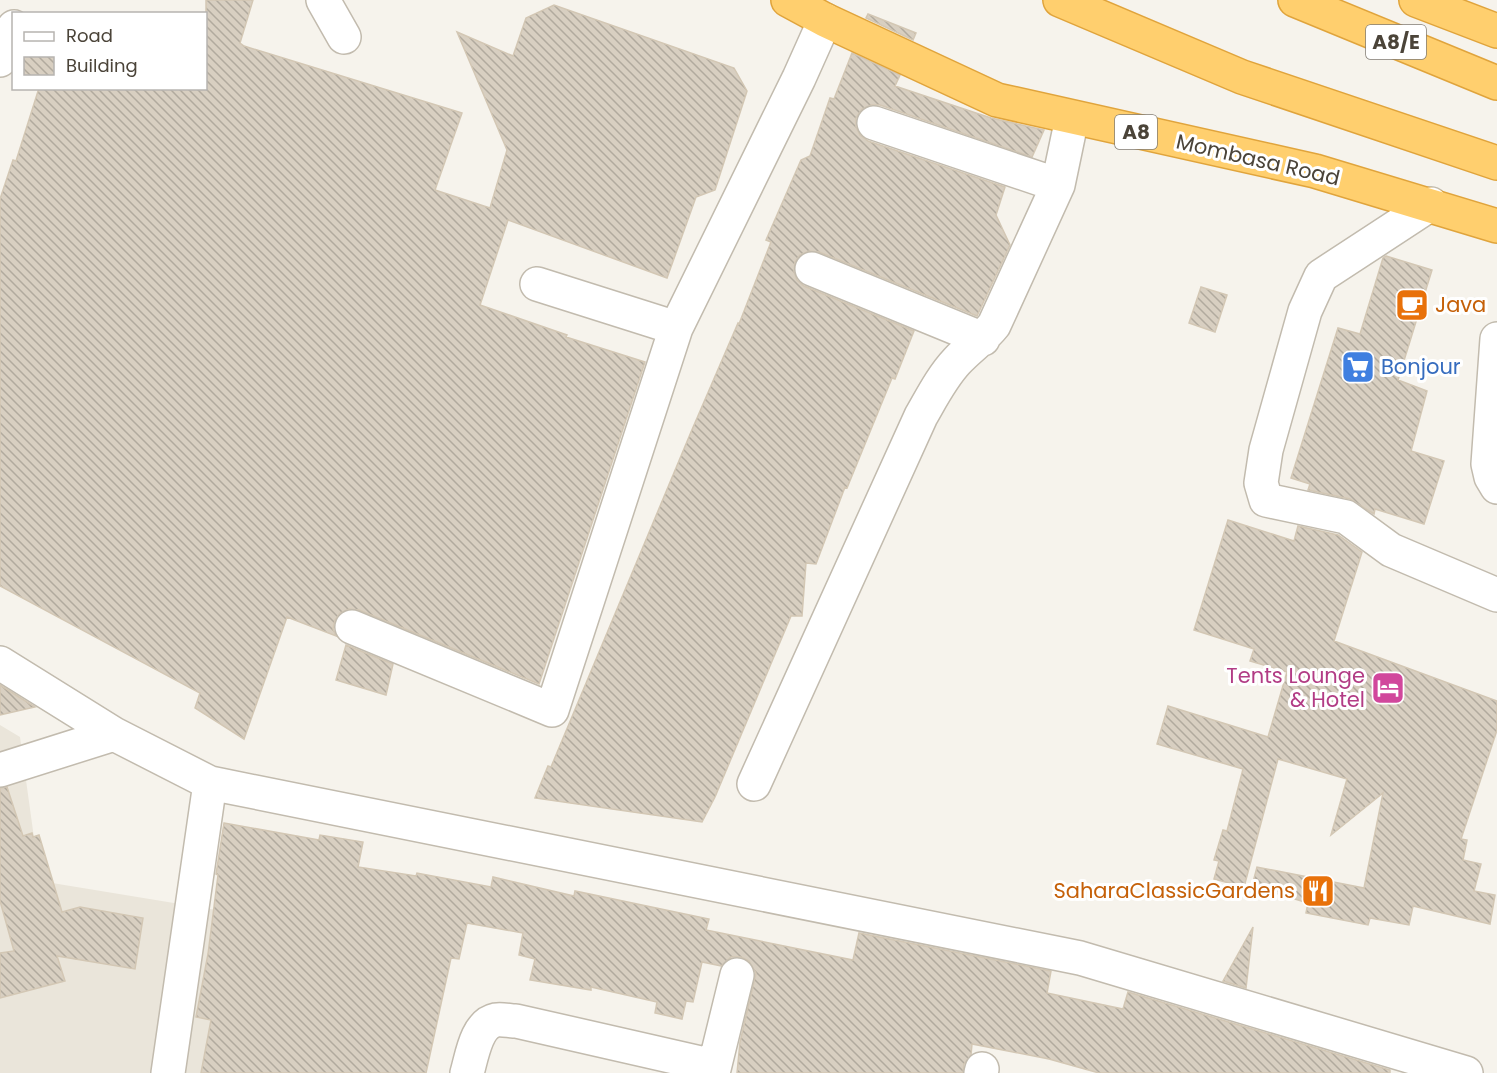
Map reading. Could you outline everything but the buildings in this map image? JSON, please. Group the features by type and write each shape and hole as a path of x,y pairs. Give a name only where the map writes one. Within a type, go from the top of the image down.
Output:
{"highway":[{"name":"Mombasa Road","path":"788,0 825,20 997,100 1315,171 1431,204 1497,226"},
{"path":"1060,0 1242,77 1497,163"},
{"name":"A8/E","path":"1295,0 1497,83"},
{"name":"A8/E","path":"1416,0 1497,31"}],"street":[{"path":"323,0 344,37"},
{"path":"352,627 552,710 676,328 790,72 825,20"},
{"path":"0,60 12,32"},
{"path":"754,784 921,416 941,381 958,360 983,339 994,325 1058,184 1072,118"},
{"path":"874,123 1058,184"},
{"path":"1431,204 1321,276 1305,311 1266,450 1261,483 1266,500 1346,517 1391,550 1497,595"},
{"path":"812,269 983,339"},
{"path":"537,284 676,328"},
{"path":"1497,339 1488,465 1497,487"},
{"path":"0,663 114,734 210,783 1080,958 1466,1073"},
{"path":"0,770 114,734"},
{"path":"168,1073 210,783"},
{"path":"467,1073 484,1027 496,1020 516,1021 713,1070 737,975"}],"shaded area":[{"path":"0,725 20,737 40,881 259,917 243,1073 0,1073"}],"place":[{"name":"Java","path":"1412,305"},
{"name":"Bonjour","path":"1358,367"},
{"name":"Tents Lounge & Hotel","path":"1388,688"},
{"name":"SaharaClassicGardens","path":"1318,891"}]}
